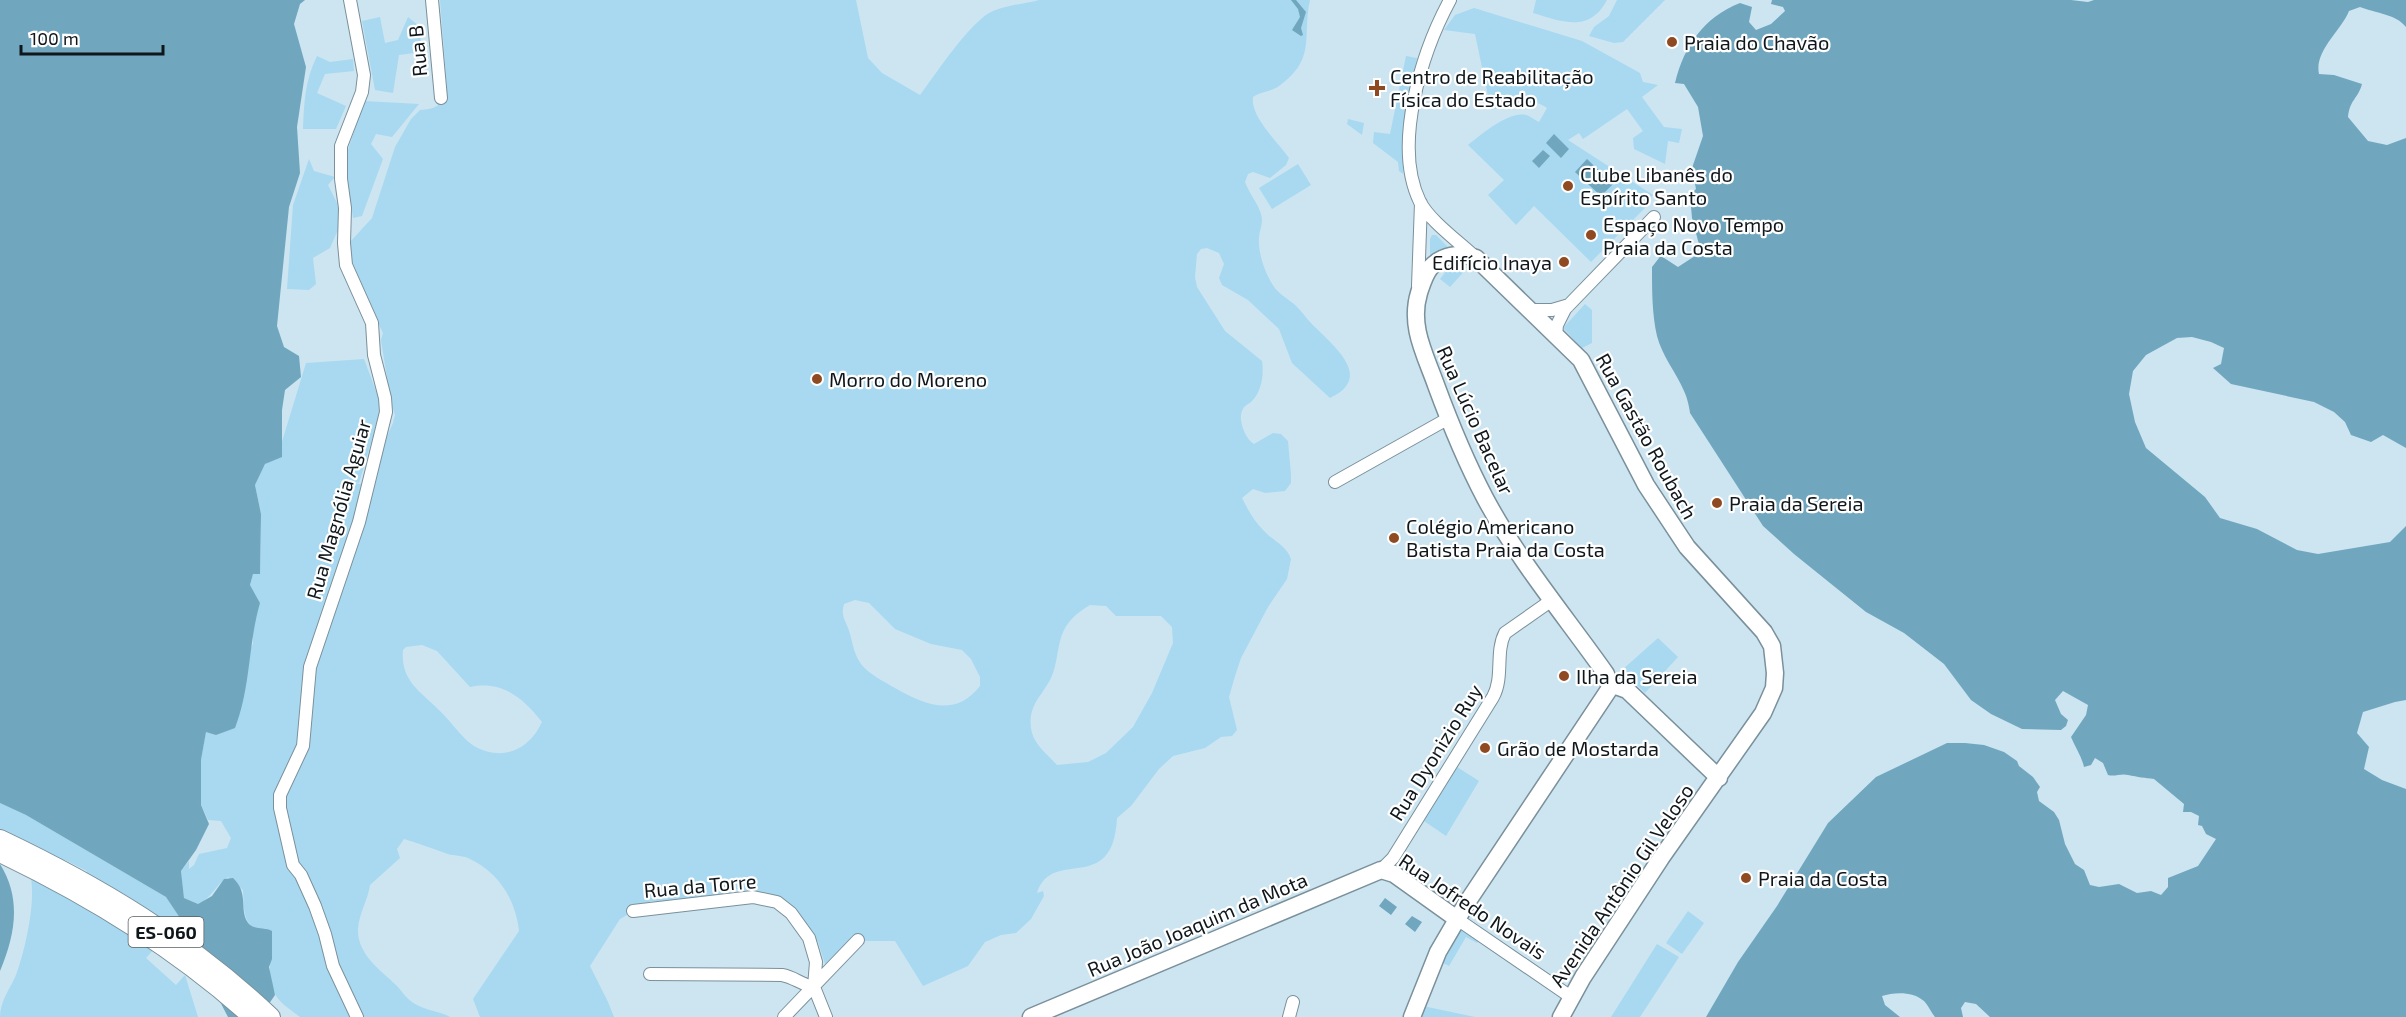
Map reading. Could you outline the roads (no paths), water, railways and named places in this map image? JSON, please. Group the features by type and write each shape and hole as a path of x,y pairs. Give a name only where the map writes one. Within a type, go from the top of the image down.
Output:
{"main road":[{"name":"ES-060","path":"0,839 74,876 143,916 208,963 271,1017"},
{"name":"ES-060","path":"0,854 68,887 128,922 200,973 252,1017"}],"street":[{"name":"Rua Magnólia Aguiar","path":"350,0 364,75 362,92 341,146 341,179 346,218 344,255 372,323 375,355 386,412 359,522 310,667 303,746 283,785 280,808 293,864 301,875 315,906 333,966 357,1017"},
{"name":"Rua B","path":"432,0 441,98"},
{"path":"1421,203 1409,165 1413,110 1419,77 1429,46 1450,0"},
{"name":"Rua Gastão Roubach","path":"1421,203 1584,365 1647,485 1687,547 1764,632 1772,646 1775,673 1769,701 1719,778"},
{"name":"Rua Lúcio Bacelar","path":"1421,203 1417,337 1449,418 1486,500 1552,600 1606,674 1610,688"},
{"path":"1556,335 1559,320 1569,305 1654,217"},
{"path":"1417,300 1426,274 1439,261 1457,255 1476,258"},
{"path":"1530,310 1552,309 1569,305"},
{"path":"1335,482 1449,418"},
{"name":"Rua Dyonizio Ruy","path":"1381,870 1393,858 1493,697 1498,683 1505,633 1552,600"},
{"path":"1412,1017 1438,952 1457,919 1610,688 1616,686 1627,690 1719,778"},
{"name":"Avenida Antônio Gil Veloso","path":"1561,1017 1571,997 1661,858 1719,778"},
{"name":"Rua Jofredo Novais","path":"1381,870 1394,874 1571,997"},
{"name":"Rua João Joaquim da Mota","path":"1031,1017 1381,870"},
{"name":"Rua da Torre","path":"633,911 753,897 777,902 792,913 809,938 816,963 814,987"},
{"path":"784,1017 858,940"},
{"path":"650,974 782,975 792,976 805,985 814,987"},
{"path":"814,987 826,1017"},
{"path":"1289,1017 1293,1002"}],"place":[{"name":"Praia do Chavão","path":"1672,42"},
{"name":"Centro de Reabilitação Física do Estado","path":"1377,88"},
{"name":"Clube Libanês do Espírito Santo","path":"1568,186"},
{"name":"Espaço Novo Tempo Praia da Costa","path":"1591,235"},
{"name":"Edifício Inaya","path":"1564,262"},
{"name":"Morro do Moreno","path":"817,379"},
{"name":"Praia da Sereia","path":"1717,503"},
{"name":"Colégio Americano Batista Praia da Costa","path":"1394,538"},
{"name":"Ilha da Sereia","path":"1564,676"},
{"name":"Grão de Mostarda","path":"1485,748"},
{"name":"Praia da Costa","path":"1746,878"}]}
